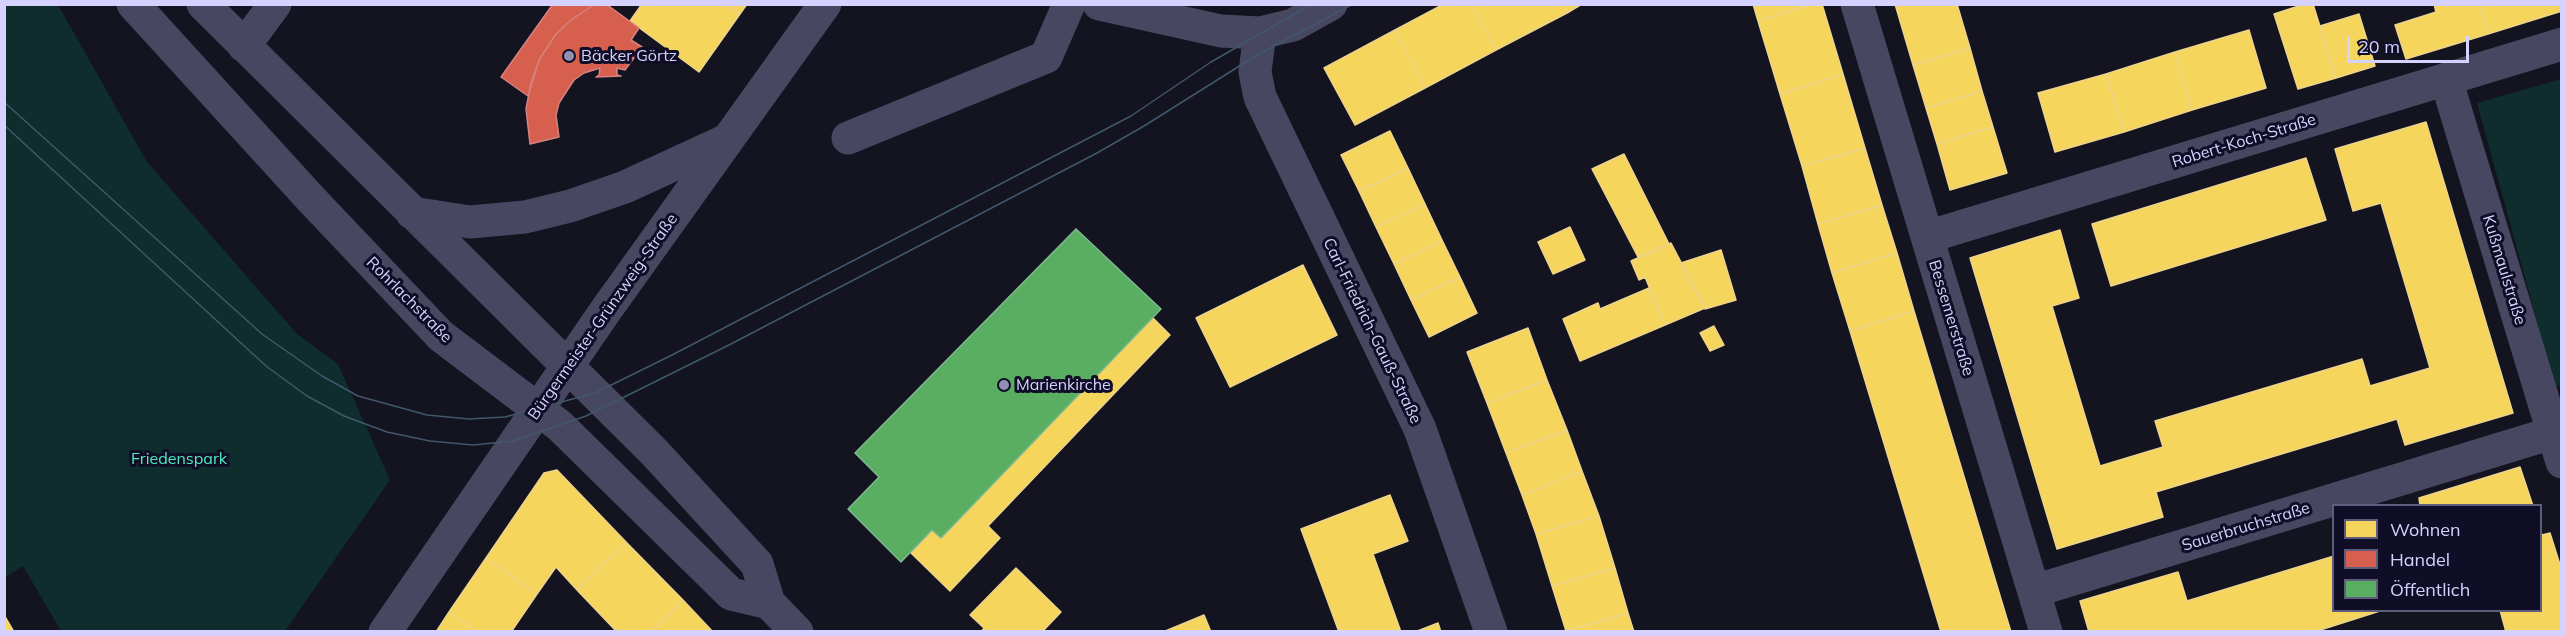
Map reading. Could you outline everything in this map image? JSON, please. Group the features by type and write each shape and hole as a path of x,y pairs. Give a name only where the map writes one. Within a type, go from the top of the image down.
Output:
{"street":[{"name":"Rohrlachstraße","path":"133,4 441,336 560,426 731,594 769,603"},
{"path":"203,4 654,452 757,564 769,603 797,632"},
{"path":"244,46 275,4"},
{"name":"Bürgermeister-Grünzweig-Straße","path":"385,632 567,365 825,4"},
{"path":"848,138 1046,57 1069,4"},
{"path":"1099,4 1221,31 1260,33 1293,24 1331,4"},
{"name":"Bessemerstraße","path":"1857,4 2046,632"},
{"name":"Carl-Friedrich-Gauß-Straße","path":"1260,33 1255,72 1260,97 1420,429 1491,632"},
{"name":"Robert-Koch-Straße","path":"1927,237 2562,44"},
{"name":"Kußmaulstraße","path":"2446,79 2559,442"},
{"path":"412,213 470,222 525,217 625,188 729,139"},
{"name":"Sauerbruchstraße","path":"2341,504 2559,442"},
{"name":"Sauerbruchstraße","path":"2034,591 2332,506"}],"green space":[{"name":"Friedenspark","path":"5,4 58,5 147,162 297,334 338,364 390,480 285,631 61,631 23,566 5,577"},
{"path":"2561,79 2561,385 2555,387 2477,103"}],"building: Wohnen":[{"path":"642,4 726,4 740,14 699,72 630,21"},
{"path":"726,4 747,4 740,14"},
{"path":"1444,4 1472,4 1496,50 1425,88 1395,30"},
{"path":"1472,4 1562,4 1567,13 1496,50"},
{"path":"1562,4 1582,4 1567,13"},
{"path":"1753,4 1812,4 1758,21"},
{"path":"1812,4 1822,4 1843,74 1780,94 1758,21"},
{"path":"1895,4 1957,4 1970,48 1913,65"},
{"path":"2305,4 2313,4 2336,78 2298,89 2274,14"},
{"path":"2434,4 2479,4 2488,34 2406,59 2395,25 2436,12"},
{"path":"2479,4 2562,4 2562,11 2488,34"},
{"path":"2359,14 2375,66 2336,78 2320,26"},
{"path":"1395,30 1425,88 1355,125 1324,68"},
{"path":"2249,30 2266,88 2192,110 2175,52"},
{"path":"1970,48 1982,91 1926,108 1913,65"},
{"path":"2175,52 2192,110 2124,132 2106,74"},
{"path":"1843,74 1865,148 1802,166 1780,94"},
{"path":"2106,74 2124,132 2055,152 2038,93"},
{"path":"1982,91 1993,127 1937,144 1926,108"},
{"path":"2426,122 2513,413 2405,445 2397,419 2156,492 2163,517 2057,549 1970,258 2060,230 2079,298 2052,306 2100,466 2163,447 2155,421 2362,359 2370,386 2430,368 2381,203 2353,211 2335,149"},
{"path":"1993,127 2007,173 1950,190 1937,144"},
{"path":"1390,131 1408,168 1359,191 1341,155"},
{"path":"1865,148 1882,205 1818,224 1802,166"},
{"path":"1624,154 1669,244 1638,257 1592,169"},
{"path":"2306,158 2326,220 2111,286 2092,224"},
{"path":"1408,168 1425,204 1376,227 1359,191"},
{"path":"1425,204 1442,240 1394,264 1376,227"},
{"path":"1882,205 1897,253 1832,273 1818,224"},
{"path":"1570,227 1585,260 1553,274 1538,242"},
{"path":"1442,240 1460,277 1411,300 1394,264"},
{"path":"1671,243 1705,308 1665,325 1645,277 1639,280 1631,261"},
{"path":"1721,250 1736,300 1705,309 1681,263"},
{"path":"1897,253 1914,311 1850,331 1832,273"},
{"path":"1303,265 1337,335 1230,387 1196,318"},
{"path":"1460,277 1477,313 1429,337 1411,300"},
{"path":"1649,288 1665,325 1580,361 1563,319 1598,303 1600,309"},
{"path":"1914,311 2011,632 1941,632 1850,331"},
{"path":"1152,317 1170,335 988,526 1000,538 950,591 911,553 932,530 941,538"},
{"path":"1714,326 1724,345 1710,351 1700,333"},
{"path":"1528,328 1547,380 1487,403 1467,352"},
{"path":"1547,380 1567,430 1506,453 1487,403"},
{"path":"1567,430 1582,471 1522,495 1506,453"},
{"path":"2520,467 2532,504 2420,504 2419,498"},
{"path":"557,470 626,542 577,590 556,567 537,594 486,558 544,473"},
{"path":"1582,471 1599,516 1536,534 1522,495"},
{"path":"1390,495 1408,541 1373,554 1401,632 1339,632 1301,529"},
{"path":"1599,516 1615,568 1552,586 1536,534"},
{"path":"2550,533 2562,571 2562,632 2506,632 2501,612 2542,612 2542,535"},
{"path":"626,542 683,600 651,632 617,632 577,590"},
{"path":"2332,557 2332,612 2377,612 2314,632 2089,632 2080,601 2178,572 2187,601"},
{"path":"486,558 537,594 511,632 477,632 449,612"},
{"path":"1016,568 1061,612 1042,632 981,632 984,628 970,615"},
{"path":"1615,568 1628,613 1566,631 1552,586"},
{"path":"683,600 713,632 651,632"},
{"path":"449,612 477,632 436,632"},
{"path":"1628,613 1634,632 1566,631"},
{"path":"4,615 14,632 4,632"},
{"path":"1204,615 1211,632 1163,632"},
{"path":"1438,623 1441,632 1415,632"}],"building: Handel":[{"path":"553,4 595,4 571,20 556,34 539,60 528,96 501,77"},
{"path":"595,4 606,4 639,28 631,40 642,47 625,70 617,68 617,75 621,76 596,77 599,75 600,68 584,73 574,80 559,103 556,115 559,137 530,144 526,109 531,83 539,60 556,34 571,20"}],"building: Öffentlich":[{"name":"Marienkirche","path":"1076,229 1161,309 941,538 932,530 901,562 848,509 879,477 855,453"}],"tram line":[{"path":"4,102 262,334 322,376 358,396 427,415 469,419 505,417 595,393 672,355 1131,116 1211,62 1312,4"},
{"path":"4,125 266,366 307,396 344,416 387,432 430,441 473,445 513,441 586,416 729,345 1097,153 1257,55 1353,4"}],"place":[{"name":"Bäcker Görtz","path":"569,56"},
{"name":"Marienkirche","path":"1004,385"}]}
